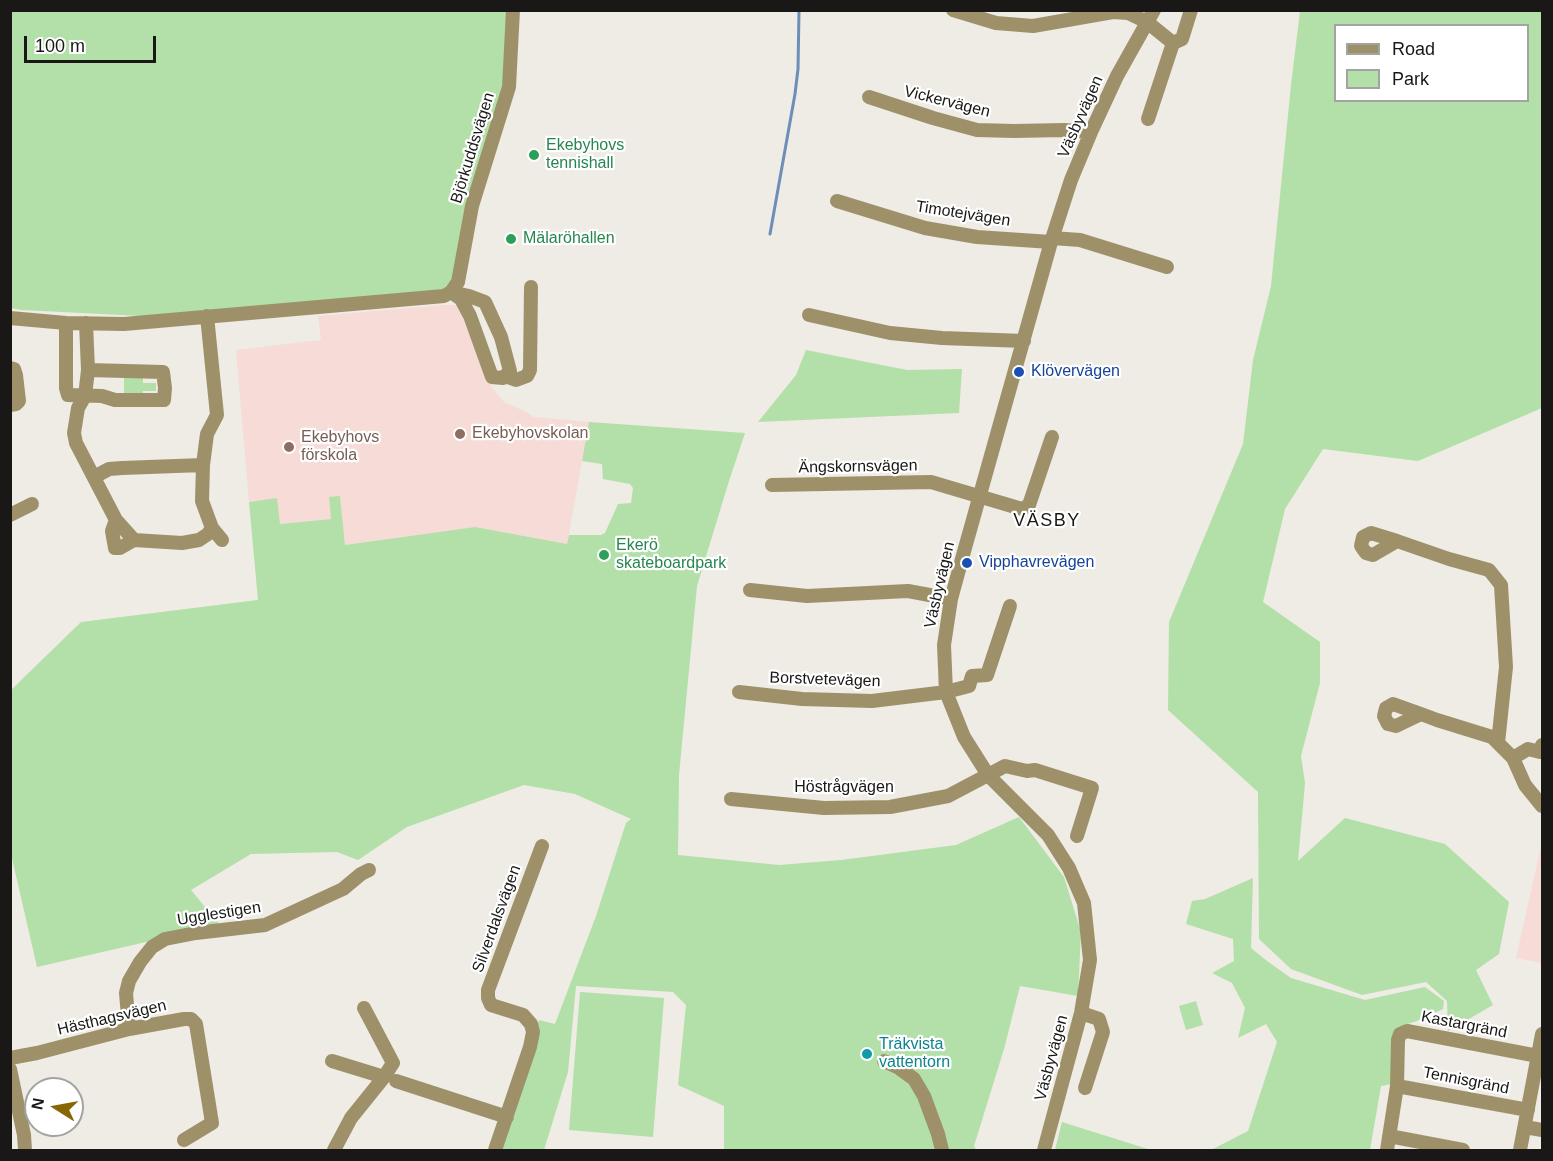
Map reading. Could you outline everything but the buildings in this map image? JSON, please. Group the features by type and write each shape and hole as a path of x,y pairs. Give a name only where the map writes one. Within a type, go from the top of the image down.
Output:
{"street":[{"name":"Björkuddsvägen","path":"451,292 458,282 472,206 509,87 513,10"},
{"path":"953,10 996,23 1033,26 1113,12 1150,16 1173,43"},
{"path":"1148,119 1173,43 1182,39 1191,10"},
{"name":"Väsbyvägen","path":"1044,1150 1081,1013 1090,960 1084,903 1070,868 1048,835 988,775 964,737 946,692 944,645 951,599 1023,341 1071,180 1090,132 1150,16"},
{"name":"Vickervägen","path":"869,97 977,130 1090,132"},
{"name":"Timotejvägen","path":"837,201 925,228 977,237 1080,240 1167,267"},
{"path":"505,376 516,380 527,376 530,370 531,287"},
{"path":"10,318 66,323 124,324 435,297 451,292 485,302 501,337 510,371 503,378 492,377 470,316 461,299 451,292"},
{"path":"809,315 890,333 942,338 1023,341"},
{"path":"207,316 217,415 207,434 202,501 212,528 222,540"},
{"path":"66,323 66,388 68,395 102,396 115,400 164,400 168,373 88,370"},
{"path":"86,323 88,370 85,396 78,408 75,439 116,520 134,540"},
{"path":"10,368 14,369 16,375 19,401 10,405"},
{"name":"Ängskornsvägen","path":"771,485 931,482 1022,509 1029,505 1052,437"},
{"path":"94,477 109,469 203,465"},
{"path":"10,515 32,504"},
{"path":"116,520 112,531 115,548 120,548 134,540 182,543 199,540 212,528"},
{"path":"1397,541 1489,570 1501,585 1506,667 1498,743"},
{"path":"750,590 807,596 908,591 951,599"},
{"name":"Borstvetevägen","path":"739,693 802,699 872,701 946,692 969,686 972,676 987,675 1010,606"},
{"path":"1421,714 1492,737 1513,758 1525,785 1542,806"},
{"path":"1513,758 1528,749 1540,752 1542,745"},
{"name":"Höstrågvägen","path":"731,799 824,808 890,807 948,796 1005,766 1027,771 1035,770 1092,788 1077,836"},
{"name":"Silverdalsvägen","path":"495,1150 533,1032 531,1024 524,1015 491,1005 488,990 542,846"},
{"name":"Ugglestigen","path":"129,1029 126,993 129,981 152,947 165,939 265,925 343,889 369,870"},
{"path":"333,1150 351,1118 390,1079 393,1063 364,1008"},
{"path":"1081,1013 1099,1019 1103,1032 1085,1088"},
{"name":"Hästhagsvägen","path":"10,1058 129,1029 184,1018 191,1019 195,1024 212,1123 184,1140"},
{"name":"Kastargränd","path":"1387,1150 1397,1086 1400,1034 1407,1031 1538,1056"},
{"path":"1520,1150 1528,1110 1538,1077 1538,1056 1542,1034"},
{"path":"332,1061 507,1117"},
{"path":"884,1061 914,1079 924,1096 942,1150"},
{"path":"10,1069 25,1150"},
{"name":"Tennisgränd","path":"1397,1086 1528,1110"},
{"path":"1525,1127 1542,1130"},
{"path":"1389,1136 1463,1150"}],"shaded area":[{"name":"Ekebyhovskolan","path":"457,305 492,388 504,402 534,417 589,422 567,544 475,527 345,545 340,496 331,519 279,524 277,499 249,502 236,350 321,340 318,316"},
{"path":"1542,842 1542,963 1516,958"}],"green space":[{"path":"10,11 507,11 505,88 456,278 448,288 435,293 161,317 11,308"},
{"path":"1300,11 1542,11 1542,408 1418,461 1323,449 1285,509 1263,602 1320,642 1320,683 1301,756 1305,783 1298,861 1345,818 1445,844 1509,902 1499,954 1476,970 1493,1005 1448,1031 1447,1001 1426,982 1362,995 1291,969 1259,939 1258,792 1168,710 1169,622 1243,444 1253,360 1271,286"},
{"path":"806,350 907,370 962,369 959,413 758,422 796,375"},
{"path":"124,373 143,373 143,383 156,383 156,391 143,391 143,396 124,397"},
{"path":"589,422 745,433 697,586 679,775 678,855 779,865 841,860 956,845 1019,817 1064,877 1081,932 1078,996 1020,986 1004,1049 974,1146 976,1150 724,1150 724,1106 678,1085 686,1005 673,992 576,986 568,1072 544,1150 495,1150 539,1020 555,1024 596,916 626,823 631,819 575,794 524,785 407,827 358,860 337,852 251,854 191,890 220,925 37,967 11,854 10,691 81,622 258,600 249,502 277,498 280,524 331,519 329,497 340,496 345,545 475,527 567,544 569,535 601,535 605,533 618,504 631,503 633,488 630,484 603,479 602,464 582,461"},
{"path":"1253,878 1251,948 1291,978 1365,1000 1425,987 1444,1001 1443,1009 1397,1027 1394,1040 1393,1084 1381,1086 1370,1150 1211,1150 1248,1131 1277,1042 1266,1024 1238,1038 1245,1008 1232,983 1212,973 1234,961 1233,939 1186,924 1192,901 1205,899"},
{"path":"580,992 664,998 653,1137 569,1130"},
{"path":"1196,1001 1203,1025 1186,1030 1179,1006"},
{"path":"1062,1122 1151,1150 1055,1150"}],"waterway":[{"path":"770,234 795,94 798,69 799,10"}],"place":[{"name":"Ekebyhovs tennishall","path":"534,155"},
{"name":"Mälaröhallen","path":"511,239"},
{"name":"Klövervägen","path":"1019,372"},
{"name":"Ekebyhovskolan","path":"460,434"},
{"name":"Ekebyhovs förskola","path":"289,447"},
{"name":"Ekerö skateboardpark","path":"604,555"},
{"name":"Vipphavrevägen","path":"967,563"},
{"name":"Träkvista vattentorn","path":"867,1054"}],"district":[{"name":"VÄSBY","path":"1047,521"}]}
